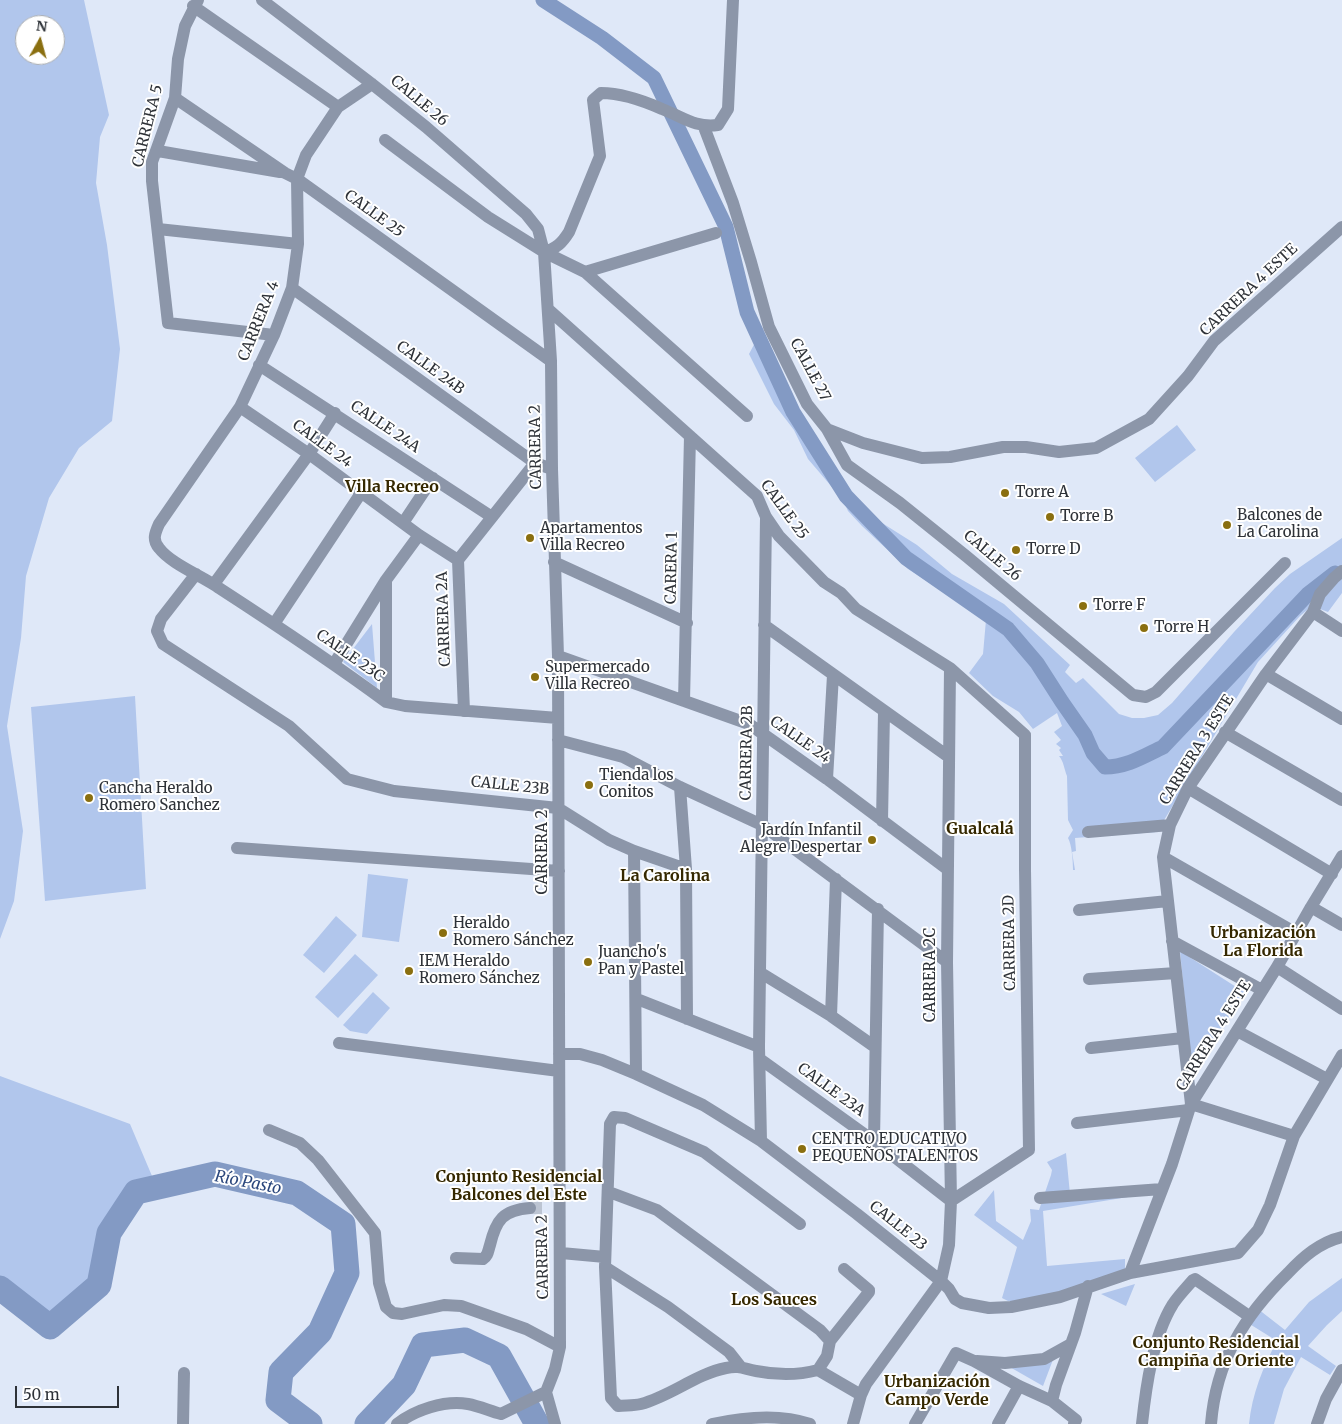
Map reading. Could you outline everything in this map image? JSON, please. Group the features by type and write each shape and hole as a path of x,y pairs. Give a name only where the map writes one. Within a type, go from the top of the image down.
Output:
{"street":[{"name":"CALLE 26","path":"262,0 426,127 526,214 538,229 543,246"},
{"path":"543,246 554,249 562,243 569,232 600,156 593,100 601,93 614,93 660,108 699,125 718,125 728,109 733,0"},
{"path":"195,3 338,107"},
{"name":"CARRERA 5","path":"195,3 185,26 178,59 175,98 158,151 152,162 152,181 168,323 274,335"},
{"name":"CARRERA 4","path":"154,541 154,534 158,524 240,407 274,335 292,288 298,244 297,179 306,155 338,107 372,84"},
{"name":"CALLE 25","path":"175,98 285,173 297,179 551,361"},
{"name":"CALLE 27","path":"699,125 733,203 769,327 806,404 827,429 863,443 922,458 950,457 1003,447 1026,447 1059,452"},
{"path":"385,140 488,217 543,246 585,272 747,416"},
{"path":"158,151 285,173"},
{"name":"CARRERA 4 ESTE","path":"1059,452 1096,448 1149,419 1188,376 1214,341 1342,227"},
{"path":"158,230 298,244"},
{"path":"585,272 716,233"},
{"name":"CARRERA 2","path":"543,246 549,310 551,361 554,562 558,656 559,1071 552,1208 561,1253 560,1347 555,1369 546,1392"},
{"name":"CALLE 24B","path":"292,288 535,463 552,468"},
{"name":"CALLE 25","path":"549,310 757,496 766,517 779,536 824,582 841,593 856,609 950,668 1025,735"},
{"name":"CALLE 24A","path":"259,365 492,517"},
{"name":"CALLE 24","path":"240,407 309,454 419,535 458,560"},
{"path":"214,584 309,454 335,413"},
{"name":"CALLE 26","path":"827,429 847,465 900,503 959,550 1133,695 1146,697 1156,692 1285,563"},
{"name":"CARERA 1","path":"684,700 690,436"},
{"name":"CARRERA 2A","path":"464,711 458,560 535,463"},
{"path":"403,523 433,478"},
{"path":"274,624 361,493"},
{"name":"CARRERA 2B","path":"761,1141 760,1053 766,517"},
{"path":"334,664 386,580 419,535"},
{"name":"CALLE 23C","path":"154,541 158,548 167,556 214,584 334,664 386,702 405,706 558,718"},
{"path":"554,562 687,623"},
{"name":"CARRERA 3 ESTE","path":"1190,1107 1163,856 1170,825 1188,788 1225,732 1313,612 1320,594 1342,571"},
{"name":"CALLE 23B","path":"196,574 161,619 157,631 162,644 289,726 347,779 394,790 558,808 609,840 686,869"},
{"path":"386,580 386,702"},
{"path":"1313,612 1342,631"},
{"path":"764,625 949,757"},
{"name":"CALLE 24","path":"558,656 749,724 827,779 947,870"},
{"name":"CARRERA 2C","path":"941,1281 949,1245 951,1201 947,962 950,668"},
{"path":"1266,674 1342,719"},
{"path":"827,779 833,675"},
{"path":"882,821 884,712"},
{"path":"1225,732 1342,800"},
{"name":"CARRERA 2D","path":"951,1201 1029,1150 1025,735"},
{"path":"558,740 623,757 680,788 762,825 947,962"},
{"path":"680,788 686,869 687,1019"},
{"path":"1188,788 1332,874"},
{"path":"1088,832 1170,825"},
{"path":"237,848 559,871"},
{"path":"634,851 636,1074"},
{"path":"1163,856 1296,933"},
{"name":"CARRERA 4 ESTE","path":"1130,1273 1162,1189 1190,1107 1277,968 1342,856"},
{"path":"831,1016 836,879"},
{"path":"1079,910 1168,901"},
{"path":"1311,907 1342,925"},
{"path":"874,1141 878,910"},
{"path":"1172,940 1262,990"},
{"path":"1277,968 1342,1009"},
{"path":"761,973 831,1016 875,1048"},
{"path":"1089,979 1176,973"},
{"name":"CALLE 23A","path":"636,999 687,1019 760,1053 951,1201"},
{"path":"1237,1031 1326,1079"},
{"path":"1091,1048 1183,1038"},
{"path":"339,1043 559,1071"},
{"name":"CALLE 23","path":"559,1054 580,1054 602,1060 703,1105 761,1141 857,1214 941,1281 955,1299 975,1306 989,1308 1011,1307 1060,1297 1130,1273 1238,1253 1258,1230 1294,1136"},
{"path":"1077,1123 1190,1107 1294,1136 1326,1079 1342,1055"},
{"path":"800,1224 704,1152 624,1118 614,1116 610,1124 605,1262 611,1398 618,1406 640,1404 724,1368 740,1366 770,1373 804,1374 818,1370 827,1356 830,1341 869,1292 844,1269"},
{"path":"269,1130 300,1143 318,1160 375,1233 379,1283 386,1307 394,1313 402,1314 444,1305 461,1306 526,1328 560,1347"},
{"path":"1040,1198 1162,1189"},
{"path":"609,1192 657,1210 820,1330 830,1341"},
{"path":"456,1258 483,1259 487,1256 493,1232 499,1219 508,1212 530,1208"},
{"path":"1211,1424 1214,1399 1222,1369 1249,1316 1268,1292 1308,1254 1324,1244 1342,1237"},
{"path":"561,1253 605,1262 729,1352 740,1366"},
{"path":"1192,1262 1195,1279 1249,1316"},
{"path":"1142,1424 1150,1370 1162,1330 1174,1304 1195,1279"},
{"path":"853,1424 866,1384 941,1281"},
{"path":"1052,1401 1088,1286"},
{"path":"974,1361 1005,1363 1044,1359 1071,1344"},
{"path":"915,1424 956,1353 1052,1401 1076,1420 1074,1424"},
{"path":"818,1370 861,1395"},
{"path":"1317,1424 1326,1398 1342,1370"},
{"path":"183,1424 184,1373"},
{"path":"998,1424 1019,1386"},
{"path":"397,1424 428,1408 445,1404 466,1404 505,1416 529,1400 546,1392 555,1424"},
{"path":"712,1424 750,1417 777,1418 810,1424"}],"shaded area":[{"path":"0,0 84,0 109,115 100,137 96,183 107,245 120,349 112,421 79,448 49,498 26,576 21,638 7,726 23,831 14,901 0,939"},
{"path":"757,339 827,467 871,516 917,545 952,574 1004,604 1070,665 1065,672 1076,683 1083,678 1119,714 1132,718 1158,715 1172,703 1275,588 1290,574 1342,538 1342,593 1328,612 1312,606 1300,616 1258,662 1157,832 1075,838 1076,851 1072,852 1075,870 1073,870 1068,838 1073,830 1068,820 1067,776 1059,756 1063,756 1059,750 1061,748 1056,744 1061,740 1054,732 1062,726 1057,713 1033,729 1019,712 993,696 969,673 983,654 986,620 908,569 848,511 843,500 808,459 794,430 774,404 749,354"},
{"path":"1177,425 1196,450 1155,482 1135,458"},
{"path":"372,624 377,688 343,662"},
{"name":"Cancha Heraldo Romero Sanchez","path":"135,696 146,889 45,901 31,707"},
{"path":"368,874 408,879 399,942 362,937"},
{"path":"336,916 357,935 324,973 303,955"},
{"path":"1180,951 1244,992 1205,1056 1190,1054"},
{"path":"355,954 378,975 338,1018 315,997"},
{"path":"373,992 390,1008 367,1034 350,1031 343,1025"},
{"path":"0,1076 130,1124 152,1176 136,1192 109,1233 99,1285 50,1327 0,1288"},
{"path":"1066,1153 1070,1194 1146,1194 1043,1211 1047,1266 1125,1259 1125,1272 1035,1302 1008,1301 1002,1298 1017,1247 974,1215 994,1190 996,1221 1023,1240 1031,1221 1030,1209 1039,1210 1051,1175 1052,1170 1047,1162"},
{"path":"1342,1278 1342,1311 1308,1346 1336,1366 1330,1375 1301,1357 1284,1389 1274,1424 1249,1424 1259,1381 1277,1341 1248,1323 1258,1309 1285,1330 1309,1302"},
{"path":"1135,1284 1126,1306 1101,1294"},
{"path":"1054,1357 1043,1386 1008,1366"}],"waterway":[{"path":"543,0 602,38 654,78 726,227 747,312 793,412 846,496 906,558 1008,629 1037,663 1085,735 1093,753 1105,767 1128,763 1163,747 1308,594 1335,573"},
{"name":"Río Pasto","path":"0,1288 50,1327 99,1285 109,1233 136,1192 215,1174 297,1193 343,1224 347,1273 320,1332 281,1372 278,1400 310,1424"},
{"name":"Río Pasto","path":"367,1424 404,1385 423,1345 465,1340 499,1356 537,1424"}],"tunnel":[{"path":"530,1208 546,1208"}],"place":[{"name":"Torre A","path":"1005,493"},
{"name":"Torre B","path":"1050,517"},
{"name":"Balcones de La Carolina","path":"1227,525"},
{"name":"Apartamentos Villa Recreo","path":"530,538"},
{"name":"Torre D","path":"1016,550"},
{"name":"Torre F","path":"1083,606"},
{"name":"Torre H","path":"1144,628"},
{"name":"Supermercado Villa Recreo","path":"535,677"},
{"name":"Tienda los Conitos","path":"589,785"},
{"name":"Cancha Heraldo Romero Sanchez","path":"89,798"},
{"name":"Jardín Infantil Alegre Despertar","path":"872,840"},
{"name":"Heraldo Romero Sánchez","path":"443,933"},
{"name":"Juancho's Pan y Pastel","path":"588,962"},
{"name":"IEM Heraldo Romero Sánchez","path":"409,971"},
{"name":"CENTRO EDUCATIVO PEQUEÑOS TALENTOS","path":"802,1149"}],"district":[{"name":"Villa Recreo","path":"392,487"},
{"name":"Gualcalá","path":"980,829"},
{"name":"La Carolina","path":"665,876"},
{"name":"Urbanización La Florida","path":"1263,942"},
{"name":"Conjunto Residencial Balcones del Este","path":"519,1186"},
{"name":"Los Sauces","path":"774,1300"},
{"name":"Conjunto Residencial Campiña de Oriente","path":"1216,1352"},
{"name":"Urbanización Campo Verde","path":"937,1391"}]}
